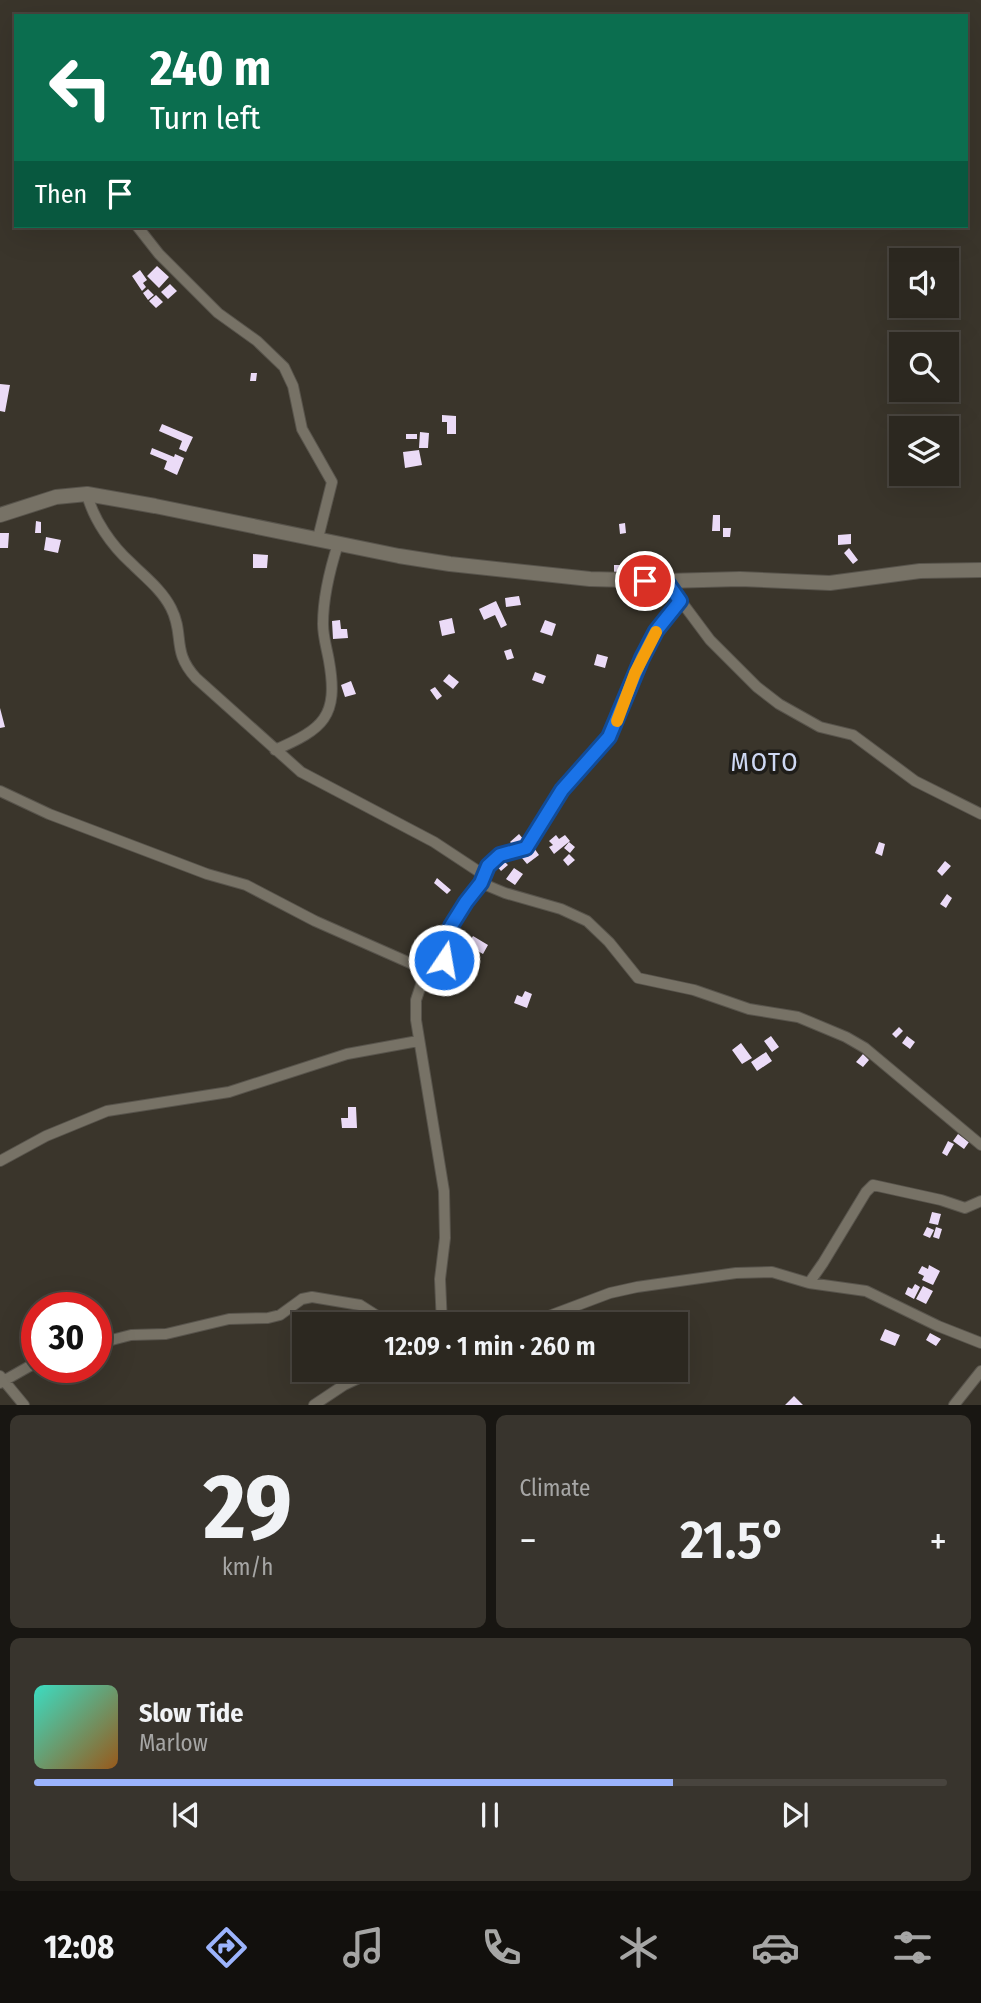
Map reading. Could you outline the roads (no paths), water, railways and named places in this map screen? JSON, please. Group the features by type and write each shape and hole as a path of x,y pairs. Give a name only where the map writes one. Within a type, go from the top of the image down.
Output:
{"street":[{"path":"140,228 159,254 218,313 257,341 289,375 302,429 332,482 318,538"},
{"path":"87,495 105,531 127,560 157,588 172,609 186,667 301,772 433,842 505,893 561,909 587,921 609,942 638,978 694,990 748,1009 797,1017 846,1037 865,1048 981,1145"},
{"path":"0,515 56,496 87,495 450,564 590,579 740,579 830,583 920,571 981,570"},
{"path":"275,750 311,732 321,723 331,705 332,688 323,621 331,567 338,544"},
{"path":"666,581 710,640 741,672 779,704 820,727 853,735 915,781 981,814"},
{"path":"0,791 49,814 207,874 246,886 315,921 426,970 440,968 451,926 494,859 526,848 562,790 609,737 645,651 656,631 680,601"},
{"path":"426,970 416,1000 418,1041 444,1191 445,1238 440,1279 441,1312"},
{"path":"0,1161 47,1136 107,1111 229,1092 347,1054 418,1041"},
{"path":"808,1283 873,1185 942,1200 965,1208 981,1201"},
{"path":"559,1312 610,1293 679,1281 772,1272 808,1283 866,1291 937,1326 981,1343"},
{"path":"112,1340 131,1335 166,1334 229,1319 268,1318 280,1315 302,1299 312,1297 360,1305 371,1312"},
{"path":"21,1370 1,1379 24,1405"},
{"path":"954,1405 981,1371"},
{"path":"314,1405 350,1382"}],"district":[{"name":"MOTO","path":"765,762"}]}
